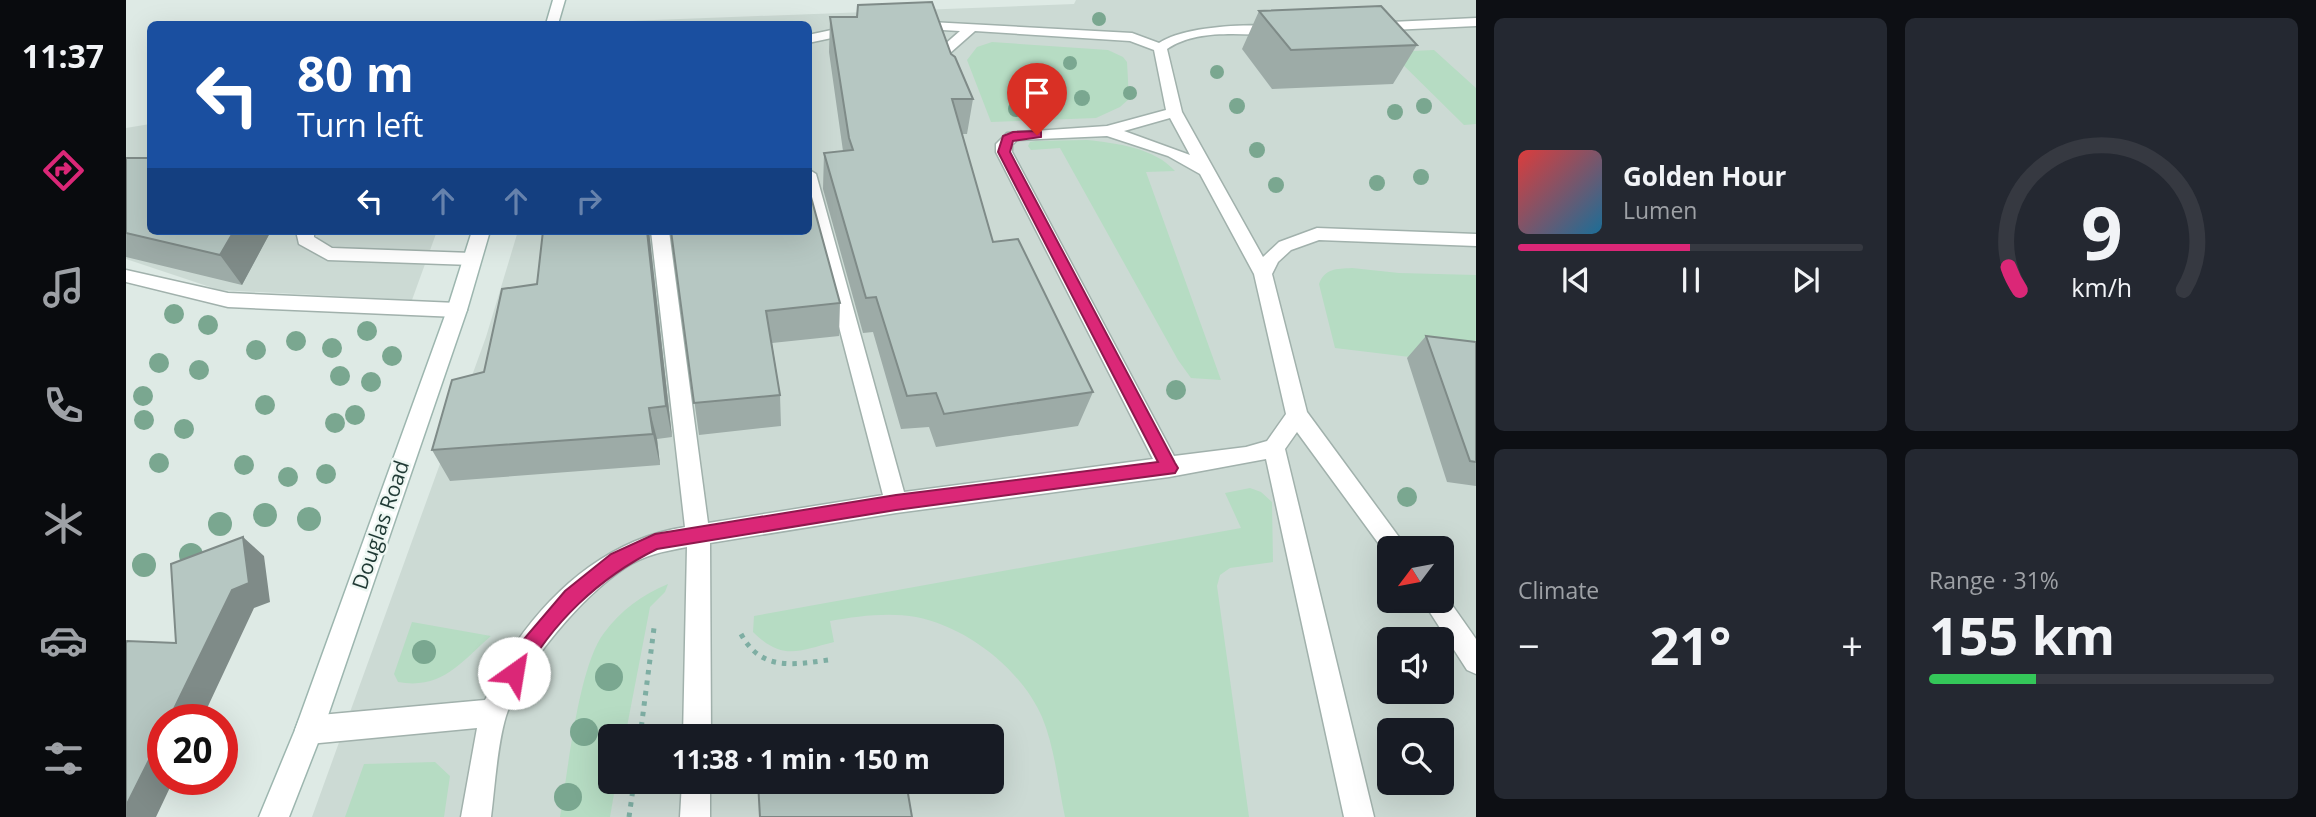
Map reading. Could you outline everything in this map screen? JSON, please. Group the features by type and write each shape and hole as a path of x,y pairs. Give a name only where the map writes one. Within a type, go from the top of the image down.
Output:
{"main road":[{"path":"553,21 559,0"},
{"path":"1358,27 1476,22"},
{"path":"895,24 1132,37 1160,48"},
{"path":"812,38 870,27"},
{"path":"955,88 943,52 972,27"},
{"path":"1160,48 1166,42 1187,35 1292,30"},
{"path":"1160,48 1174,112 1263,274 1297,415 1386,536"},
{"path":"1169,468 1004,152 1004,144 1013,136 1108,131 1174,112"},
{"path":"1108,131 1174,153 1208,173"},
{"path":"812,189 896,503"},
{"path":"1263,274 1271,258 1285,246 1317,234 1476,240"},
{"path":"304,235 305,240 328,254 472,258"},
{"name":"Douglas Road","path":"274,817 309,730 457,310 480,235"},
{"path":"660,235 698,535 700,595 697,724"},
{"path":"126,276 229,300 457,310"},
{"path":"476,817 493,713 525,652 572,597 618,559 655,542 896,503 1246,456 1274,447 1297,415"},
{"path":"1274,447 1359,817"},
{"path":"1446,613 1469,637 1476,661"},
{"path":"309,730 493,713"},
{"path":"695,817 696,794"}],"path":[{"path":"739,627 745,644 757,656 781,665 828,660"},
{"path":"629,817 632,794"}],"shaded area":[{"path":"1076,0 1476,0 1476,817 312,817 486,337 517,235 812,235 812,21 629,21 1074,4"},
{"path":"147,124 147,235 436,235 412,300 219,290 126,259 126,128"}],"green space":[{"path":"992,42 1108,50 1127,62 1129,99 1120,107 1096,118 991,122 967,60 977,47"},
{"path":"1434,50 1476,88 1476,124 1464,125 1390,52"},
{"path":"1087,140 1146,152 1167,163 1175,171 1146,172 1221,380 1191,378 1178,360 1060,148 1031,150 1028,146 1030,142 1036,141"},
{"path":"1352,268 1399,273 1476,275 1476,365 1335,348 1319,284 1328,272"},
{"path":"1250,488 1261,492 1272,502 1273,562 1230,568 1220,575 1217,586 1249,817 1065,817 1050,741 1033,699 1021,683 990,653 973,640 935,622 895,615 830,621 834,642 791,651 773,647 753,632 754,616 1241,528 1225,493"},
{"path":"668,584 665,592 650,607 628,724 598,724 598,794 614,794 610,817 560,817 581,694 595,649 604,633 625,610 649,593"},
{"path":"412,622 491,636 460,664 439,678 427,682 398,682 394,674"},
{"path":"435,762 450,776 444,817 345,817 364,764"}],"building":[{"path":"932,2 951,54 955,57 973,99 952,99 993,242 1018,239 1093,392 944,414 936,393 907,396 876,297 866,298 824,153 853,150 830,17 857,17 858,5"},
{"path":"1381,6 1417,45 1291,50 1259,11"},
{"path":"126,158 147,158 147,235 232,235 220,255 126,233"},
{"path":"812,201 840,303 766,311 780,395 694,403 672,235 812,235"},
{"path":"543,235 647,235 666,406 649,408 653,434 432,450 452,380 484,372 502,289 537,284"},
{"path":"1426,336 1476,342 1476,462 1470,461"},
{"path":"243,537 249,583 232,590 176,704 147,704 147,764 126,806 126,643 176,643 171,564"},
{"path":"759,794 908,794 912,817 760,817"}],"route":[{"path":"514,673 525,652 572,597 618,559 655,542 896,503 1169,468 1004,152 1007,139 1013,136 1037,135"}]}
